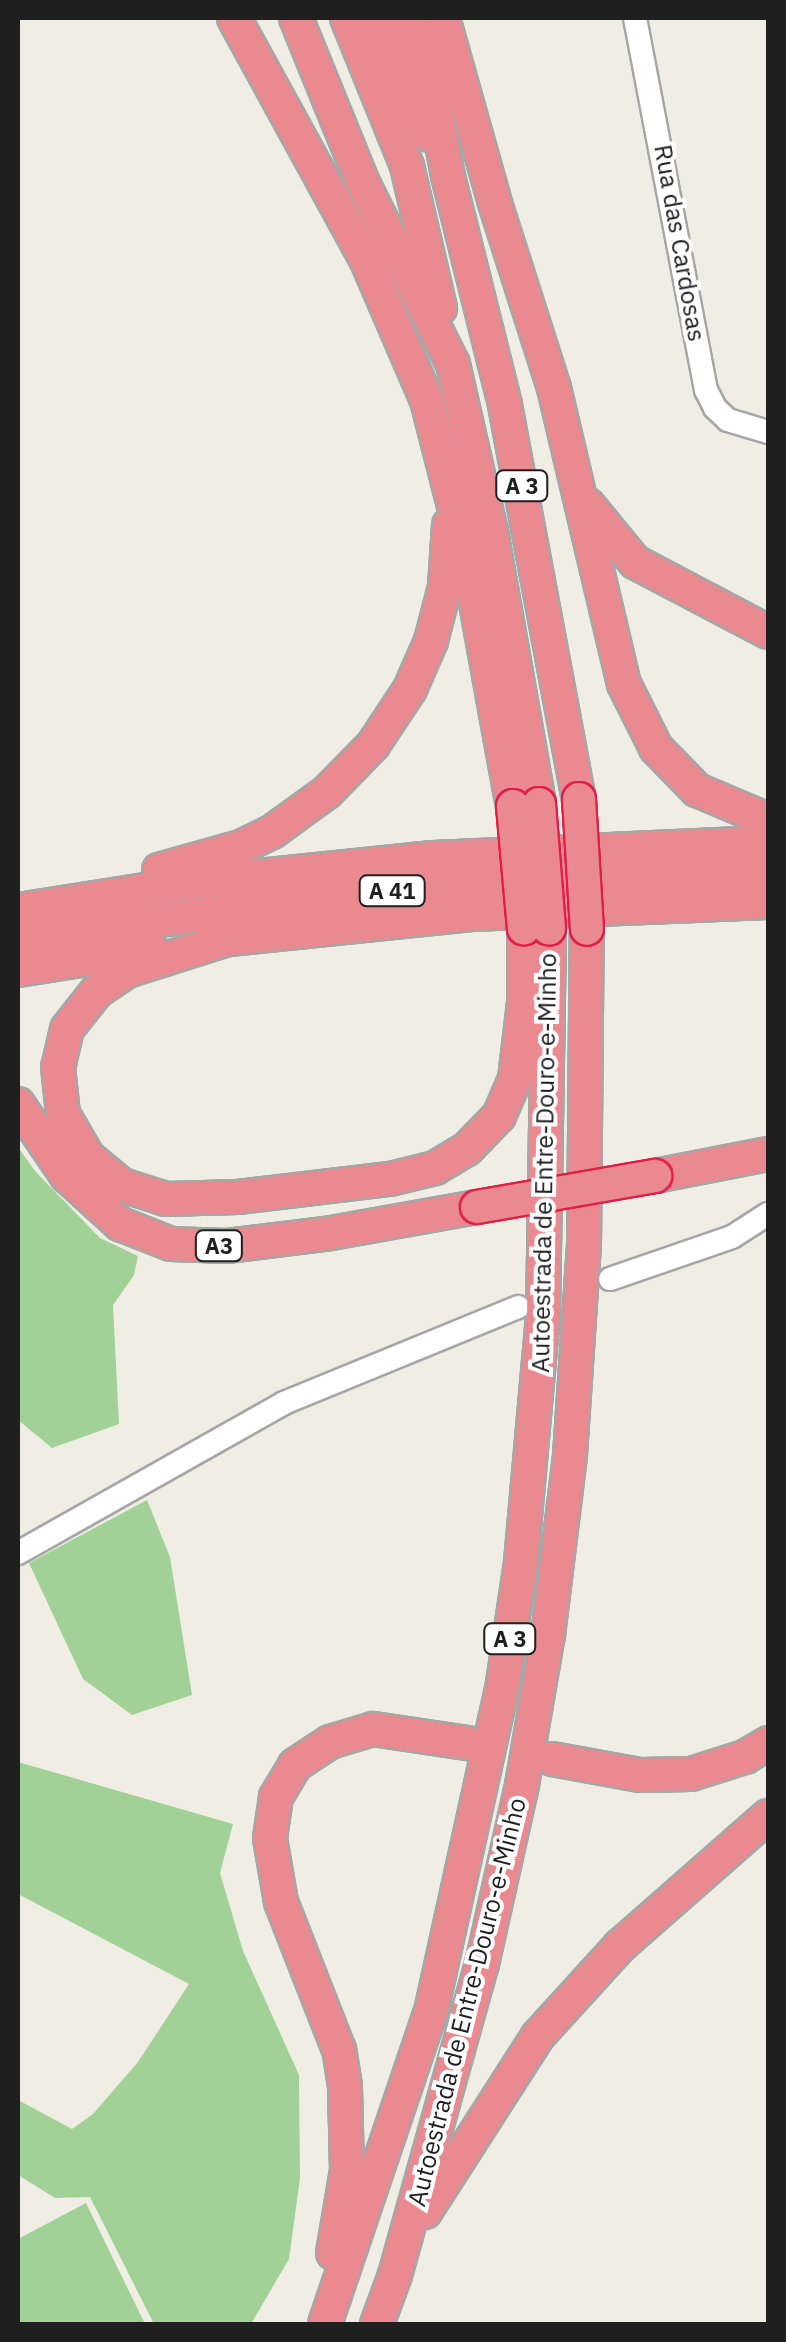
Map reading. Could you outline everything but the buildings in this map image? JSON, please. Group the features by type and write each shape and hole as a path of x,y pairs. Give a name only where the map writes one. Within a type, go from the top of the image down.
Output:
{"highway":[{"path":"232,938 127,971 98,990 67,1029 58,1067 64,1114 88,1157 122,1185 166,1198 238,1197 390,1180 435,1168 467,1149 499,1116 515,1079 537,929 526,805 443,456 427,400 367,260 234,18"},
{"name":"A 3","path":"296,18 362,183 452,364"},
{"name":"A 3","path":"347,18 407,166 492,531 526,805"},
{"name":"A 3","path":"380,18 406,88 448,176"},
{"name":"Autoestrada de Entre-Douro-e-Minho","path":"377,2324 395,2275 500,1891 548,1635 579,1336 587,929 579,799 518,463 448,176 431,86 409,18"},
{"path":"443,18 494,200 554,388 624,684 656,748 697,790 768,820"},
{"path":"31,907 94,881 168,868 241,847 299,814 362,757 410,688 439,614 448,559 443,456"},
{"path":"576,485 605,532 634,562 768,632"},
{"name":"A 41","path":"31,907 191,883 432,858 768,843"},
{"name":"A 41","path":"18,940 357,894 627,876 768,873"},
{"path":"18,970 232,938 472,914 768,902"},
{"name":"Autoestrada de Entre-Douro-e-Minho","path":"321,2324 432,2007 503,1682 521,1562 543,1318 537,929"},
{"name":"A3","path":"18,1104 67,1176 120,1224 171,1244 245,1244 768,1154"},
{"path":"321,2324 347,2170 348,2116 339,2050 281,1902 270,1838 276,1797 295,1765 330,1742 373,1728 468,1744"},
{"path":"552,1759 640,1775 691,1774 745,1756 768,1743"},
{"path":"395,2275 428,2207 538,2036 620,1946 768,1816"}],"street":[{"name":"Rua das Cardosas","path":"635,18 706,390 715,408 728,420 768,432"},
{"path":"610,1279 732,1237 768,1214"},
{"path":"18,1553 284,1404 518,1307"}],"green space":[{"path":"18,1147 35,1171 100,1238 138,1256 134,1275 113,1305 119,1424 52,1448 18,1420"},
{"path":"147,1500 170,1557 192,1695 132,1715 83,1679 29,1563"},
{"path":"18,1762 233,1824 220,1873 243,1951 299,2075 300,2178 289,2259 251,2324 154,2324 90,2197 55,2198 18,2175 18,2100 72,2129 93,2114 138,2062 189,1984 18,1894"},
{"path":"86,2203 145,2324 18,2324 18,2239"}]}
